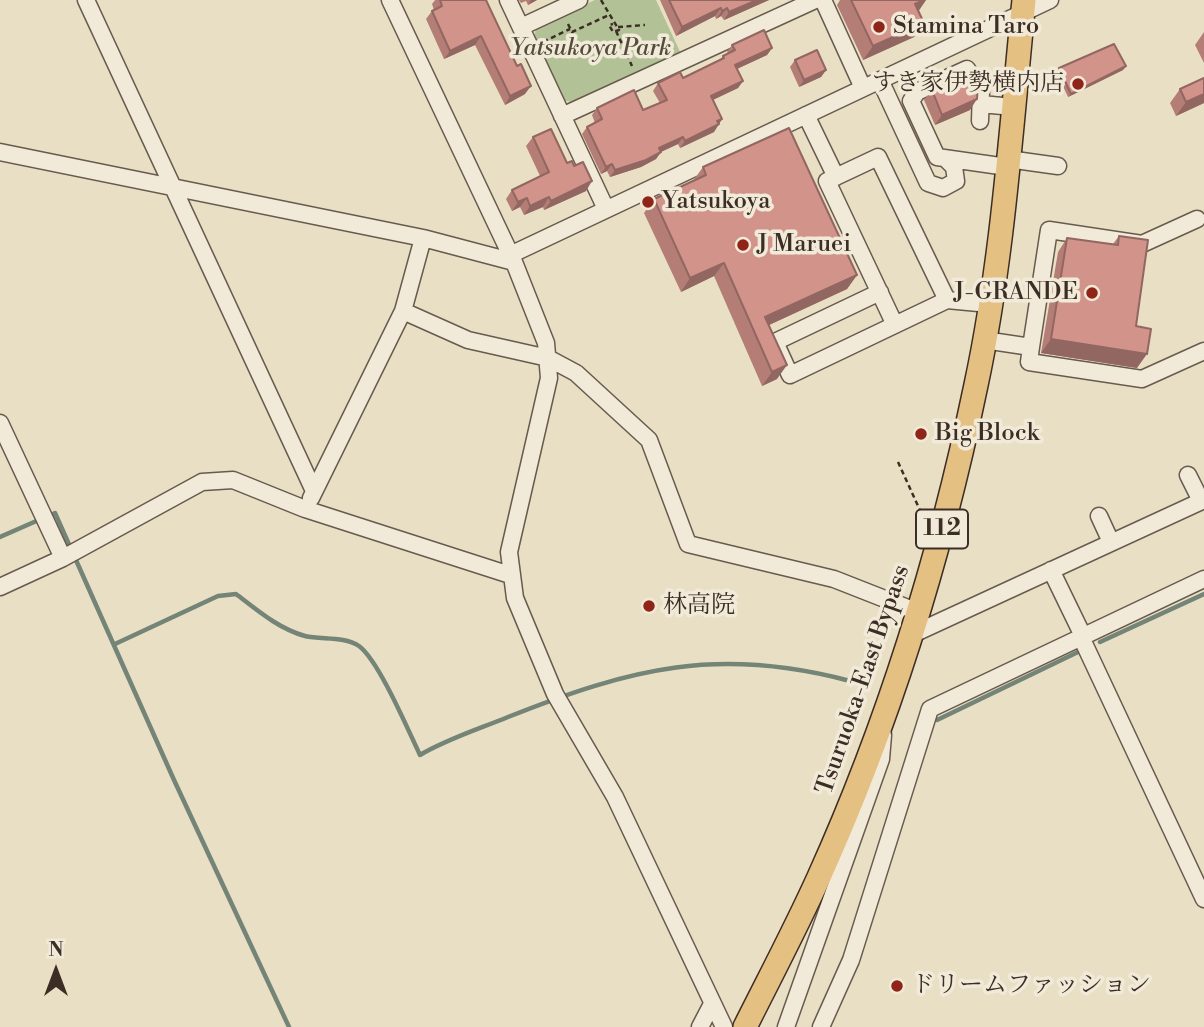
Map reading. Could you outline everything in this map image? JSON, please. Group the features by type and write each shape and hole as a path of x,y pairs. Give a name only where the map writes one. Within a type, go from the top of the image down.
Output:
{"highway":[{"name":"Tsuruoka-East Bypass","path":"746,1027 820,877 886,708 918,612 960,458 984,340 1008,163 1024,6"}],"street":[{"path":"86,0 314,492"},
{"path":"390,0 512,258 542,329 549,378 509,552 510,575 522,620 555,694 615,797 723,1027"},
{"path":"508,0 606,209"},
{"path":"521,27 579,0"},
{"path":"562,116 815,0"},
{"path":"823,0 863,88"},
{"path":"0,152 423,237 512,258 606,209 880,80 1024,6 1049,0"},
{"path":"1013,107 980,112 981,91 967,69 912,97 912,110 937,157 1058,166"},
{"path":"880,80 928,183 943,188 956,181 954,167 946,159"},
{"path":"806,115 836,177"},
{"path":"895,325 827,181 878,157 947,300"},
{"path":"1197,219 1142,244 1049,230 1029,362 1142,379 1204,351"},
{"path":"305,509 403,311 423,237"},
{"path":"880,292 775,342 790,375 947,300 989,304"},
{"path":"403,311 468,340 548,358 576,373 649,440 688,544 834,579 918,612"},
{"path":"984,340 1031,346"},
{"path":"0,423 63,558"},
{"path":"911,635 1203,500 1188,475"},
{"path":"0,587 63,558 202,482 233,480 305,509 510,575"},
{"path":"1099,516 1111,542"},
{"path":"1051,570 1204,898"},
{"path":"821,1027 851,960 930,709 1204,579"},
{"path":"786,1027 881,759 886,708"},
{"path":"700,1027 712,1004"}],"path":[{"path":"601,0 613,24 615,22 637,76"},
{"path":"538,48 549,43 547,40 569,26 572,32 609,15"},
{"path":"613,24 609,25 613,32 645,25"},
{"path":"898,461 925,520"}],"green space":[{"name":"Yatsukoya Park","path":"595,0 656,0 682,56 577,103 561,100 534,40 536,27"}],"building":[{"path":"440,0 486,0 517,66 521,64 531,86 510,96 481,36 450,51 432,11 442,6"},
{"path":"669,0 757,0 729,12 727,8 722,11 721,8 682,27"},
{"name":"Stamina Taro","path":"851,0 924,0 915,4 924,23 873,46"},
{"path":"764,30 772,48 735,65 743,81 711,96 722,119 717,121 719,124 685,141 683,137 659,148 661,152 646,160 615,170 612,164 606,167 587,127 602,119 597,108 634,90 643,110 667,100 658,83 680,72 683,78 724,58 723,56 735,50 732,45"},
{"name":"すき家伊勢横内店","path":"1114,44 1126,66 1071,94 1059,68"},
{"path":"817,50 826,70 804,80 795,60"},
{"path":"970,72 978,83 977,99 942,115 932,90"},
{"path":"1204,78 1204,94 1186,102 1180,89"},
{"name":"J Maruei","path":"789,128 857,275 765,317 787,365 772,372 724,263 690,278 654,199 706,175 703,167"},
{"path":"551,129 567,163 572,161 574,166 583,162 592,181 551,201 549,197 530,206 527,198 518,202 512,190 549,172 533,137"},
{"name":"J-GRANDE","path":"1119,236 1148,240 1136,326 1151,329 1147,354 1051,339 1067,238 1118,245"}],"waterway":[{"path":"49,516 55,513 174,780 289,1027"},
{"path":"0,537 41,519"},
{"path":"115,644 218,596 236,594 295,633 347,641 359,646 384,680 420,755 452,739 553,700 636,675 676,668 717,664 759,665 803,670 850,681"},
{"path":"1100,642 1204,594"},
{"path":"937,720 1078,652"}],"place":[{"name":"Stamina Taro","path":"879,27"},
{"name":"すき家伊勢横内店","path":"1078,84"},
{"name":"Yatsukoya","path":"648,202"},
{"name":"J Maruei","path":"743,245"},
{"name":"J-GRANDE","path":"1092,293"},
{"name":"Big Block","path":"921,434"},
{"name":"林高院","path":"649,606"},
{"name":"ドリームファッション","path":"897,986"}]}
